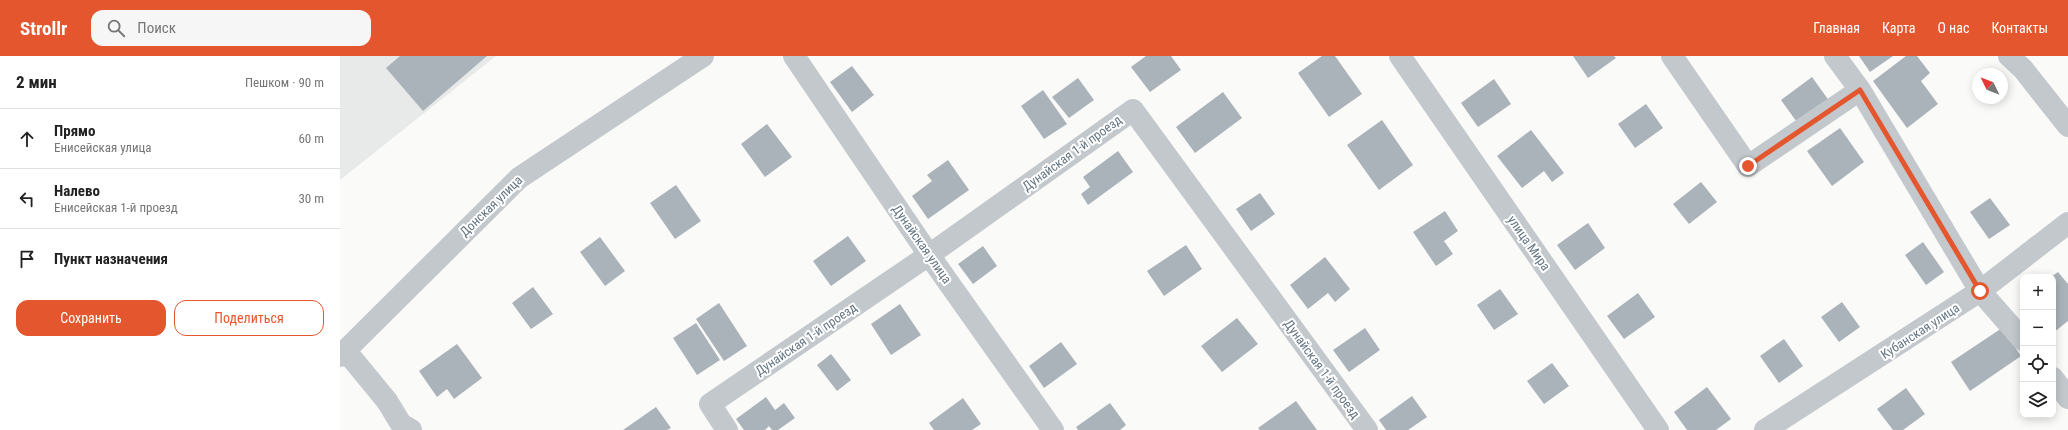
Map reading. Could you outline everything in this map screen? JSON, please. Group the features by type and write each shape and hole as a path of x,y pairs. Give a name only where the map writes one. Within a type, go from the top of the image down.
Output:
{"street":[{"name":"Донская улица","path":"342,353 519,178 703,56"},
{"name":"Дунайская улица","path":"794,56 929,255 1054,430"},
{"name":"улица Мира","path":"1400,56 1658,430"},
{"path":"1672,56 1748,166 1860,90"},
{"path":"1835,56 1860,90 1980,291 2020,337"},
{"path":"2009,56 2023,69 2068,126"},
{"name":"Дунайская 1-й проезд","path":"728,430 710,404 929,255 1133,110 1367,430"},
{"name":"Кубанская улица","path":"1765,430 1980,291 2068,223"},
{"path":"342,353 387,401 401,424 411,430"},
{"path":"2056,382 2068,398"}],"shaded area":[{"path":"340,56 496,56 340,180"}],"building":[{"path":"400,56 487,56 423,111 386,68"},
{"path":"1146,56 1171,56 1181,70 1150,92 1131,67"},
{"path":"1322,56 1335,56 1362,94 1329,117 1298,73"},
{"path":"1573,56 1614,56 1616,58 1588,78"},
{"path":"1859,56 1893,56 1870,72"},
{"path":"1906,56 1917,56 1930,73 1921,81 1938,104 1907,128 1873,81"},
{"path":"852,66 874,95 852,112 830,82"},
{"path":"1812,77 1830,102 1799,125 1781,100"},
{"path":"1078,78 1094,100 1069,118 1052,97"},
{"path":"1494,79 1511,104 1478,127 1461,103"},
{"path":"1043,90 1067,124 1044,139 1021,106"},
{"path":"1223,92 1242,118 1195,153 1176,127"},
{"path":"1646,104 1663,128 1635,148 1618,124"},
{"path":"1382,120 1413,165 1379,190 1347,145"},
{"path":"767,124 792,157 765,177 741,144"},
{"path":"1840,128 1864,162 1832,186 1807,151"},
{"path":"1531,130 1564,173 1552,182 1544,171 1522,188 1497,156"},
{"path":"1118,151 1133,172 1088,205 1081,194 1090,187 1083,177"},
{"path":"948,160 969,190 928,219 912,196 932,181 927,175"},
{"path":"1701,182 1717,202 1689,224 1673,204"},
{"path":"676,185 701,221 675,239 650,203"},
{"path":"1260,193 1275,214 1251,231 1236,209"},
{"path":"1990,198 2010,225 1989,239 1970,212"},
{"path":"1445,211 1458,231 1444,241 1453,254 1436,266 1413,232"},
{"path":"1588,223 1605,248 1575,270 1557,245"},
{"path":"848,236 866,261 831,286 813,261"},
{"path":"600,237 625,271 605,286 580,252"},
{"path":"1923,242 1944,272 1926,285 1905,255"},
{"path":"1186,245 1202,269 1164,296 1147,271"},
{"path":"983,246 997,266 973,284 958,264"},
{"path":"1325,257 1350,289 1335,302 1328,293 1308,309 1290,285"},
{"path":"2058,272 2068,284 2068,321 2056,331 2056,274"},
{"path":"533,287 553,314 531,329 512,303"},
{"path":"1500,289 1518,314 1494,330 1477,305"},
{"path":"1638,293 1655,317 1624,339 1607,316"},
{"path":"1842,302 1860,327 1839,342 1821,317"},
{"path":"719,303 747,346 724,361 696,319"},
{"path":"900,304 921,335 891,355 871,324"},
{"path":"1237,318 1258,344 1222,372 1201,346"},
{"path":"696,323 720,360 697,375 673,338"},
{"path":"1365,328 1380,350 1349,372 1333,350"},
{"path":"2002,328 2020,355 2020,357 1970,391 1951,362"},
{"path":"1784,339 1803,366 1779,383 1760,356"},
{"path":"1061,342 1077,364 1044,388 1029,366"},
{"path":"457,344 482,378 454,399 447,389 437,397 419,371"},
{"path":"831,354 851,380 837,391 817,365"},
{"path":"1552,363 1569,386 1544,404 1527,381"},
{"path":"1707,387 1731,419 1716,430 1687,430 1674,412"},
{"path":"1906,388 1925,414 1903,430 1893,430 1877,409"},
{"path":"1412,396 1427,417 1408,430 1386,430 1379,420"},
{"path":"766,397 775,410 784,403 795,418 778,430 772,430 769,426 765,430 744,430 736,419"},
{"path":"963,398 981,424 972,430 934,430 929,423"},
{"path":"1296,401 1317,430 1260,430 1258,428"},
{"path":"1110,403 1126,425 1120,430 1078,430 1076,427"},
{"path":"656,407 671,428 667,430 623,430"}],"route":[{"path":"1748,166 1860,90 1980,291"}]}
